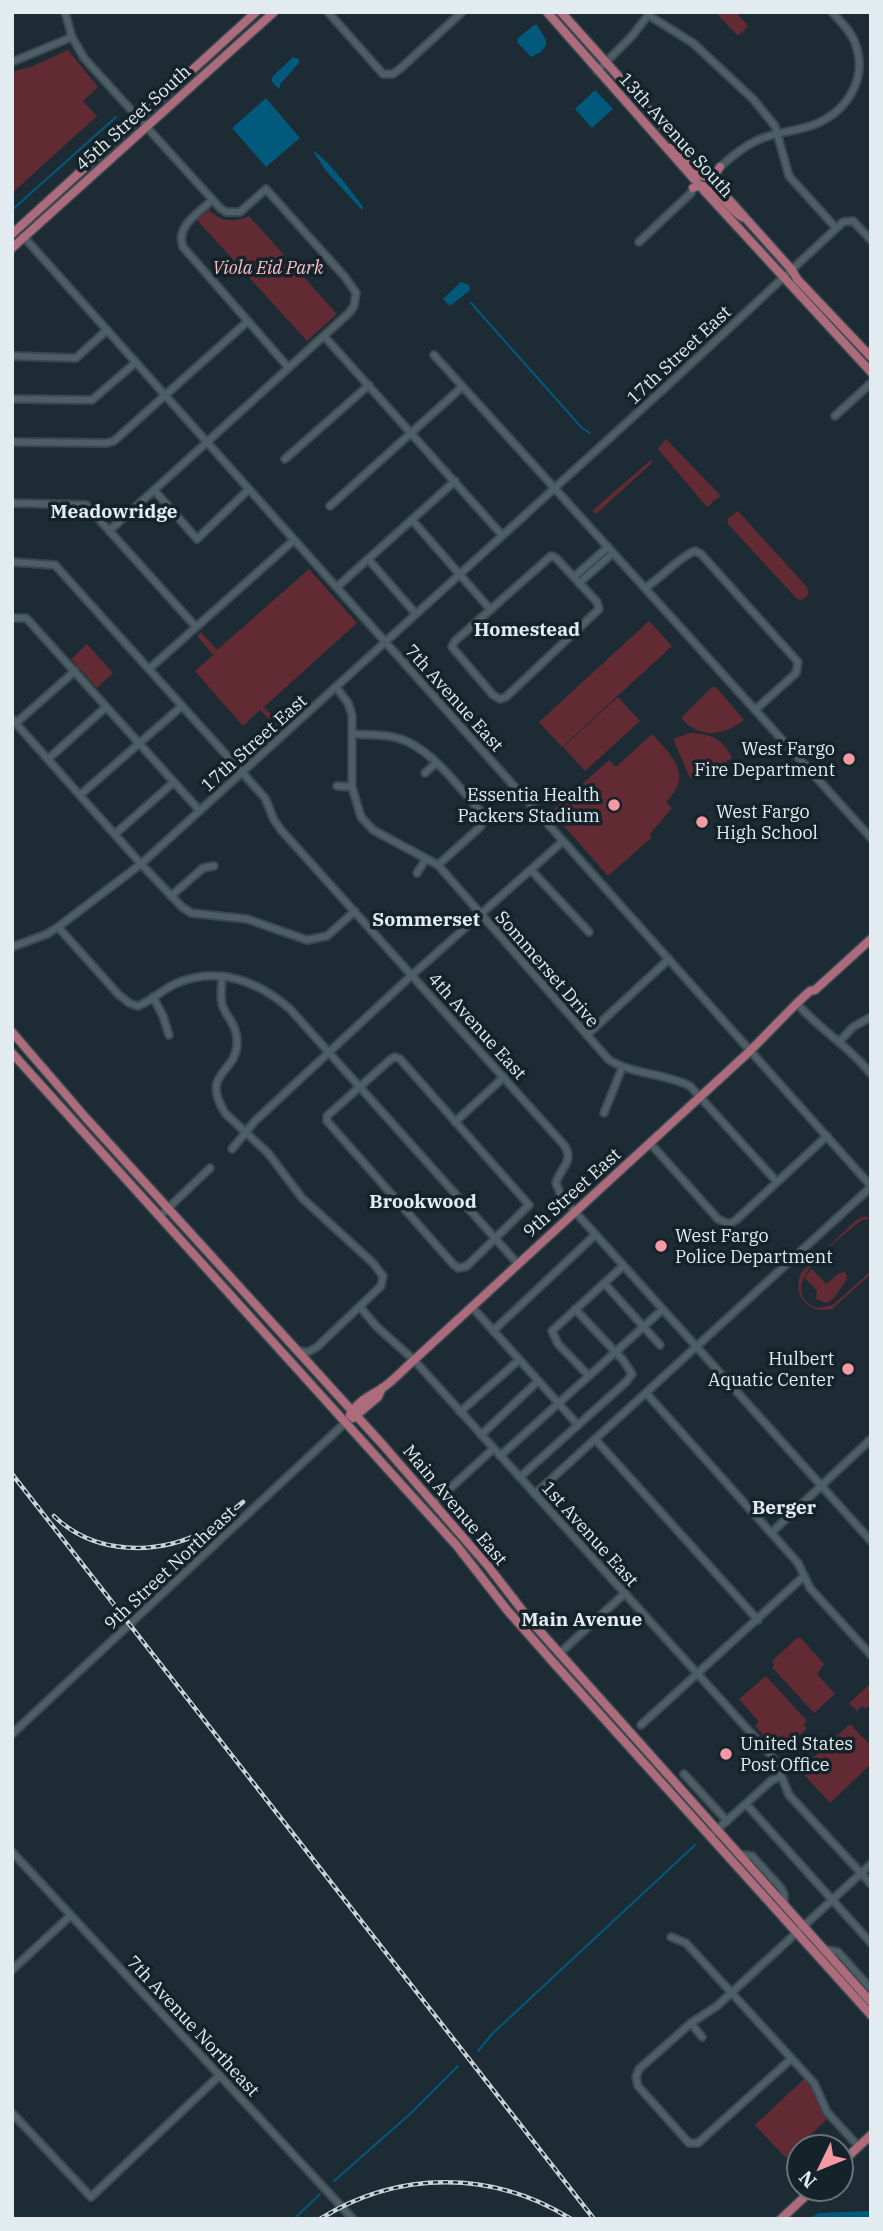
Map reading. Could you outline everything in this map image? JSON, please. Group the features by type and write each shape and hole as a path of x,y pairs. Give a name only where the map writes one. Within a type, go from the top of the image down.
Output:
{"main road":[{"name":"45th Street South","path":"15,231 256,12"},
{"path":"225,57 225,48 252,21 256,12"},
{"name":"45th Street South","path":"12,247 274,12"},
{"name":"13th Avenue South","path":"547,12 690,174 695,189 709,196 871,372"},
{"name":"13th Avenue South","path":"561,12 700,167 713,176 724,194 797,279 871,357"},
{"path":"183,95 196,78 215,61 219,53 217,49"},
{"path":"660,141 679,154 698,174 713,176 720,167"},
{"path":"700,167 709,171 720,167"},
{"path":"695,189 709,187 733,212 748,220"},
{"name":"9th Street East","path":"346,1422 378,1397 382,1388 751,1051 810,991 815,990 871,939"},
{"name":"9th Street East","path":"782,1020 789,1018 814,995 815,990"},
{"name":"Main Avenue East","path":"12,1031 86,1118 355,1413 713,1834 737,1854 783,1906 800,1930 822,1949 871,2002"},
{"name":"Main Avenue East","path":"12,1053 457,1546 515,1619 800,1930 871,2015"},
{"path":"391,1472 425,1504 433,1504"},
{"path":"515,1619 526,1626 550,1651 560,1653"},
{"path":"855,2151 871,2135"},
{"path":"781,2219 798,2203"}],"street":[{"path":"65,12 72,37 84,58 212,201 226,212 240,212 266,189 345,277 353,288 356,300 352,310 109,531"},
{"path":"328,12 383,74 393,74 462,12"},
{"path":"720,167 755,141 777,133 816,125 843,107 850,99 859,65 855,43 832,12"},
{"path":"597,71 649,14 693,43 730,75 764,111 775,126 789,176 836,228 850,220 871,240"},
{"path":"12,62 72,37"},
{"path":"639,242 695,189"},
{"path":"212,201 183,228 181,242 189,255 288,368"},
{"name":"17th Street East","path":"12,947 47,934 141,864 836,228"},
{"name":"7th Avenue East","path":"15,231 24,237 871,1186"},
{"path":"12,442 114,441 248,321"},
{"path":"12,356 76,358 107,330"},
{"path":"324,335 502,535"},
{"path":"434,355 871,838"},
{"path":"12,399 92,400 135,363"},
{"path":"835,416 871,383"},
{"path":"285,459 369,385"},
{"path":"330,506 462,387"},
{"path":"337,587 455,481"},
{"path":"154,490 197,539 248,490"},
{"path":"12,503 86,505 195,627"},
{"path":"412,520 490,609"},
{"path":"149,669 294,540"},
{"path":"574,577 610,550"},
{"path":"579,583 610,550"},
{"path":"645,588 689,554 697,552 795,658 799,666 796,673 755,710"},
{"path":"551,556 579,583 597,602 599,609 506,697 500,699 494,695 452,647 455,641 551,556"},
{"path":"368,559 416,614"},
{"name":"4th Avenue East","path":"12,562 55,565 265,798 282,831 568,1150 569,1160 556,1183 561,1196 821,1486 869,1535"},
{"path":"12,618 29,621 200,811"},
{"path":"75,671 14,721 182,907 199,915 247,919 307,940 327,936 355,911"},
{"name":"Sommerset Drive","path":"337,687 348,703 352,715 352,787 361,817 373,830 438,865 609,1060 622,1068 678,1080 691,1086 777,1182"},
{"path":"80,795 182,706"},
{"path":"48,759 106,707"},
{"path":"354,734 395,737 423,750 482,813 484,820 480,827 438,865"},
{"path":"425,773 436,763"},
{"path":"115,835 174,782"},
{"path":"337,786 352,787"},
{"path":"232,1149 255,1121 329,1052 562,842"},
{"path":"417,873 426,859"},
{"path":"171,896 203,868 214,866"},
{"path":"531,870 589,932"},
{"path":"58,926 118,994 138,1006 176,984 193,978 222,976 246,981 276,996 518,1264"},
{"path":"587,1035 670,959"},
{"path":"222,976 222,1005 235,1028 237,1046 232,1059 218,1077 216,1091 225,1113 276,1161 302,1198 373,1263 381,1272 383,1281 360,1307 311,1351 298,1351"},
{"path":"153,998 169,1035"},
{"path":"800,1007 871,1074"},
{"path":"839,1042 853,1027 871,1017"},
{"path":"396,1058 404,1063 528,1202 528,1209 467,1266 458,1268 450,1260 327,1121 327,1116 360,1087 391,1059 396,1058"},
{"path":"604,1113 622,1068"},
{"path":"455,1122 504,1077"},
{"path":"650,1143 718,1219 729,1224 827,1136"},
{"path":"160,1216 210,1168"},
{"path":"535,1494 871,1186"},
{"path":"493,1331 595,1236"},
{"path":"589,1376 558,1344 552,1332 623,1266"},
{"path":"604,1283 660,1345"},
{"name":"1st Avenue East","path":"360,1307 377,1327 414,1360 770,1754 789,1795 871,1884"},
{"path":"472,1307 578,1425"},
{"path":"520,1478 632,1374 632,1370 575,1309"},
{"path":"500,1455 662,1310"},
{"path":"460,1412 519,1360"},
{"path":"481,1434 537,1382"},
{"path":"647,1394 798,1563 810,1588 871,1656"},
{"name":"9th Street Northeast","path":"12,1734 346,1422"},
{"path":"595,1439 758,1620"},
{"path":"771,1533 871,1439"},
{"path":"433,1504 493,1449"},
{"path":"641,1725 804,1576"},
{"path":"560,1653 625,1593"},
{"path":"684,1774 727,1821"},
{"path":"713,1834 772,1780 780,1777"},
{"path":"746,1804 871,1943"},
{"name":"7th Avenue Northeast","path":"12,1852 353,2219"},
{"path":"791,2059 694,2144 689,2143 638,2086 636,2077 639,2069 691,2023 717,2006 871,1864"},
{"path":"12,1970 70,1916"},
{"path":"671,1937 687,1943 814,2083 827,2112 859,2147"},
{"path":"822,1949 838,1952 871,1989"},
{"path":"691,2023 702,2037"},
{"path":"12,2113 91,2197 219,2075"}],"green space":[{"path":"736,12 748,26 738,36 716,13"},
{"path":"68,50 98,87 83,101 97,116 12,193 12,72"},
{"name":"Viola Eid Park","path":"209,210 228,220 249,216 337,314 307,341 197,220"},
{"path":"666,439 719,494 720,497 710,506 706,506 658,449"},
{"path":"652,459 651,464 594,513 593,510"},
{"path":"738,511 807,587 809,594 802,600 797,599 728,524 727,519"},
{"path":"309,569 357,623 264,707 282,726 279,730 260,710 243,726 195,671 213,655 197,636 201,632 217,650"},
{"path":"649,621 672,646 562,747 539,722"},
{"path":"87,644 113,673 97,688 71,659"},
{"path":"712,687 716,687 744,720 728,729 712,733 696,729 681,718"},
{"path":"618,697 640,721 585,771 563,747"},
{"path":"690,733 704,734 716,739 725,746 732,758 697,779 690,778 673,739"},
{"name":"Essentia Health Packers Stadium","path":"652,734 677,766 678,783 666,802 672,808 650,834 652,837 608,876 559,817 551,812 609,760 616,767"},
{"path":"863,1217 871,1219 855,1225 815,1261 802,1283 802,1294 811,1305 827,1307 834,1304 871,1271 871,1274 832,1309 823,1310 809,1306 804,1302 799,1289 801,1273 856,1220"},
{"path":"812,1269 826,1284 839,1273 845,1272 847,1276 834,1298 826,1303 816,1299 817,1291 804,1277"},
{"path":"797,1638 801,1638 824,1664 817,1674 835,1694 814,1713 772,1667 772,1661"},
{"path":"766,1676 807,1721 803,1725 807,1728 782,1752 755,1726 759,1722 739,1699"},
{"path":"871,1683 871,1704 865,1709 862,1706 857,1711 849,1703"},
{"path":"850,1724 871,1746 871,1764 830,1803 800,1770"},
{"path":"804,2079 814,2091 826,2120 812,2133 785,2133 785,2157 755,2125"}],"water":[{"path":"537,25 546,40 546,45 541,52 531,57 517,42 518,38"},
{"path":"293,57 299,59 299,63 279,89 272,82 272,77"},
{"path":"595,90 613,109 592,128 575,109"},
{"path":"266,98 300,138 266,167 232,128"},
{"path":"313,151 339,176 363,207 362,210 326,171"},
{"path":"461,282 469,285 470,290 450,306 443,299"},
{"path":"871,2211 871,2219 808,2219 819,2213"}],"waterway":[{"path":"12,210 116,117"},
{"path":"471,303 582,428 590,433"},
{"path":"478,2051 492,2034 695,1845"},
{"path":"334,2181 409,2115 458,2066"},
{"path":"294,2219 320,2194"}],"railway":[{"path":"12,1474 594,2219"},
{"path":"54,1516 70,1529 88,1538 126,1548 147,1548 167,1545 205,1531 243,1502"},
{"path":"320,2219 381,2191 446,2182 510,2191 571,2219"}],"place":[{"name":"West Fargo Fire Department","path":"849,759"},
{"name":"Essentia Health Packers Stadium","path":"614,805"},
{"name":"West Fargo High School","path":"702,822"},
{"name":"West Fargo Police Department","path":"661,1246"},
{"name":"Hulbert Aquatic Center","path":"848,1369"},
{"name":"United States Post Office","path":"726,1754"}],"district":[{"name":"Meadowridge","path":"114,511"},
{"name":"Homestead","path":"527,629"},
{"name":"Sommerset","path":"426,919"},
{"name":"Brookwood","path":"423,1201"},
{"name":"Berger","path":"784,1507"},
{"name":"Main Avenue","path":"582,1619"}]}
